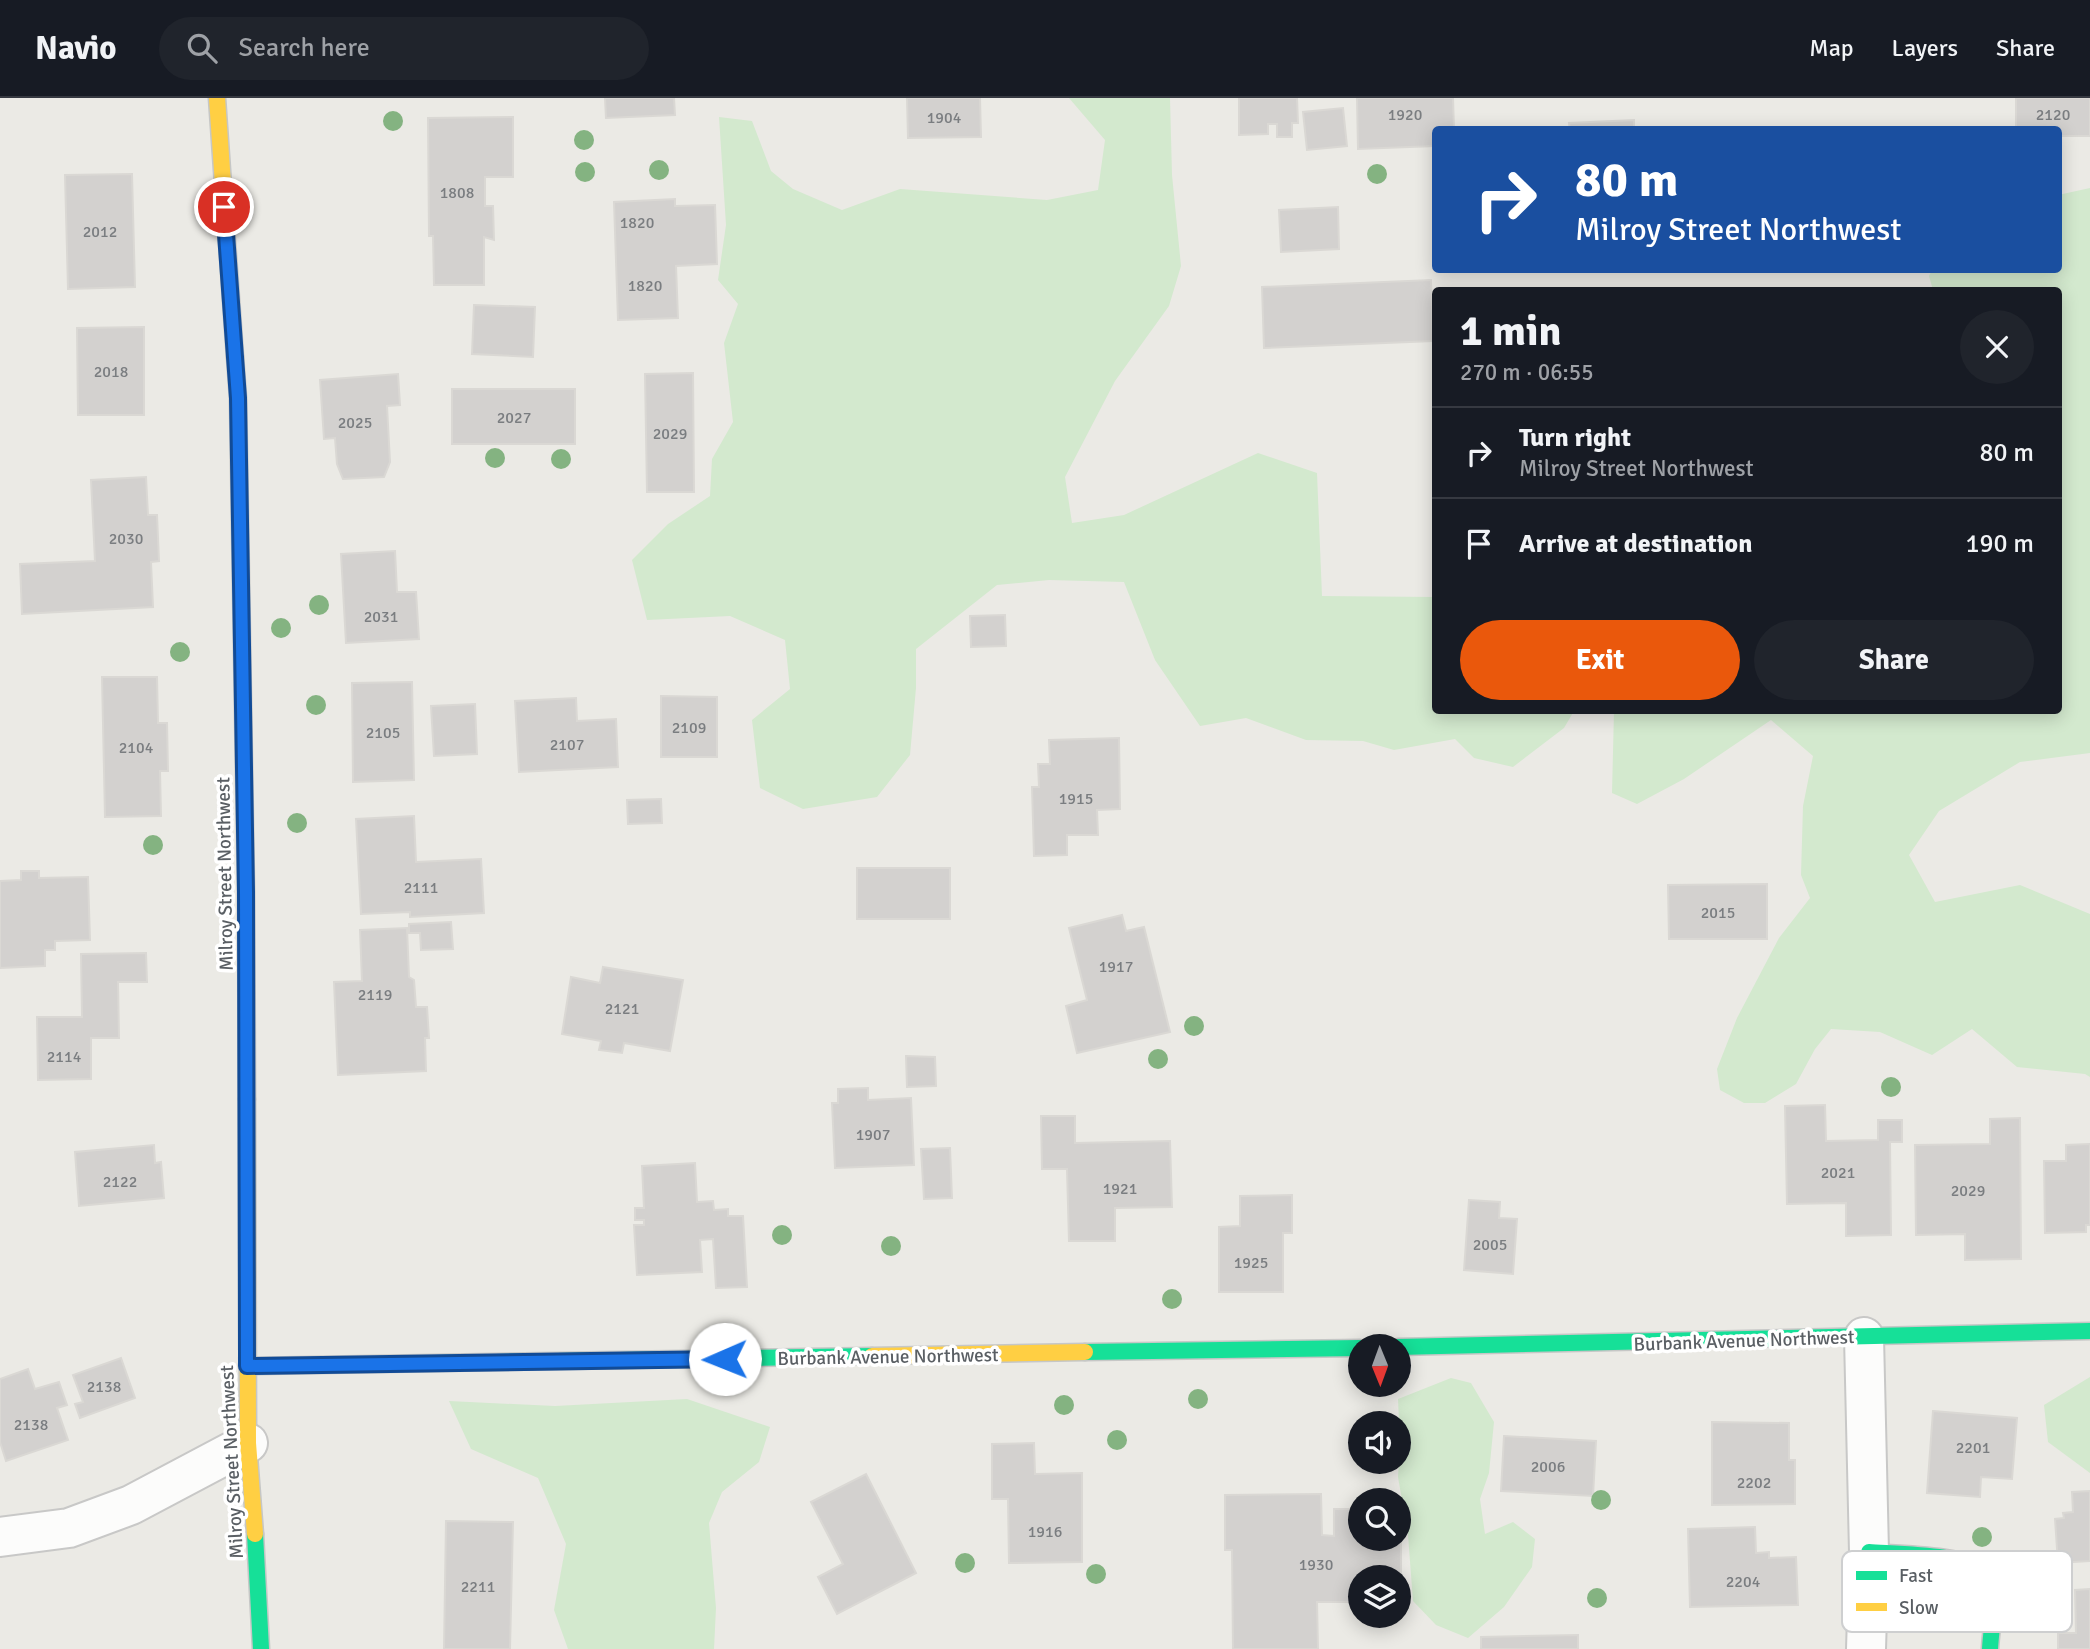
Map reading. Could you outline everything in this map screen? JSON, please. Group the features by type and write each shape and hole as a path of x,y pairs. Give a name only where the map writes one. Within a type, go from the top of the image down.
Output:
{"street":[{"name":"Milroy Street Northwest","path":"217,98 238,398 246,892 248,1443 254,1504 261,1649"},
{"name":"Burbank Avenue Northwest","path":"1411,1347 2090,1331"},
{"path":"1864,1336 1869,1551"},
{"name":"Burbank Avenue Northwest","path":"247,1366 1348,1348"},
{"path":"0,1537 69,1528 131,1505 248,1443"}],"green space":[{"path":"1069,98 1170,98 1172,175 1181,266 1169,306 1115,381 1065,477 1072,523 1124,515 1258,453 1317,473 1322,596 1432,597 1432,714 1572,714 1564,728 1513,767 1474,758 1455,739 1394,750 1363,741 1306,740 1246,718 1200,726 1155,660 1124,582 1049,580 997,585 916,649 916,688 910,755 877,797 803,809 760,788 752,720 790,689 785,640 730,616 647,620 632,560 668,524 710,496 712,459 733,422 724,343 738,304 718,280 726,225 719,117 752,121 771,171 793,189 842,210 900,189 1047,200 1098,190 1105,140"},
{"path":"2090,188 2090,753 2020,762 1939,811 1909,855 1935,902 2020,885 2090,914 2090,1077 2085,1074 2017,1067 1972,1029 1932,1055 1880,1032 1831,1029 1815,1049 1796,1084 1765,1103 1744,1103 1720,1090 1717,1069 1737,1018 1779,938 1810,898 1801,875 1803,806 1813,756 1771,720 1684,779 1637,804 1612,793 1614,714 2062,714 2062,287 1932,287 1929,276 1930,273 2062,273 2062,194"},
{"path":"2090,1377 2090,1473 2048,1442 2044,1405"},
{"path":"1451,1378 1471,1383 1494,1422 1489,1473 1480,1499 1485,1534 1513,1522 1535,1539 1532,1567 1504,1607 1468,1638 1436,1625 1413,1601 1409,1551 1411,1488 1400,1488 1398,1477 1398,1474 1411,1474 1411,1411 1399,1411 1398,1399 1411,1397 1411,1394"},
{"path":"687,1399 770,1427 759,1462 722,1492 709,1523 716,1608 714,1649 568,1649 554,1610 566,1544 538,1478 471,1449 449,1401 555,1406"}],"building":[{"path":"605,98 674,98 675,115 606,118"},
{"path":"907,98 980,98 981,137 908,138"},
{"path":"1239,98 1297,98 1298,123 1292,123 1292,137 1277,137 1277,124 1268,124 1268,134 1239,135"},
{"path":"1357,98 1453,98 1454,126 1432,126 1432,146 1358,149"},
{"path":"2016,98 2090,98 2090,136 2062,136 2062,126 2016,126"},
{"path":"1343,108 1347,146 1307,150 1303,112"},
{"path":"513,117 513,177 485,177 485,206 493,206 494,240 484,237 484,285 434,285 433,236 429,236 428,118"},
{"path":"1634,120 1634,126 1569,126 1569,123"},
{"path":"132,174 135,287 68,289 65,175"},
{"path":"675,199 675,206 715,205 717,264 676,266 678,318 618,320 614,202"},
{"path":"1338,207 1339,249 1281,252 1279,210"},
{"path":"1431,280 1432,341 1264,348 1262,287"},
{"path":"474,305 535,307 533,357 472,354"},
{"path":"144,327 144,415 78,415 77,328"},
{"path":"693,373 694,492 647,492 645,374"},
{"path":"398,374 400,405 387,406 390,462 384,477 343,479 337,464 335,438 324,439 320,380"},
{"path":"452,389 575,389 575,444 452,444"},
{"path":"146,477 148,515 157,515 159,561 151,562 153,607 22,614 20,564 95,561 91,480"},
{"path":"395,551 397,592 416,592 419,639 346,643 341,554"},
{"path":"1005,615 1006,646 971,647 970,616"},
{"path":"102,677 157,677 158,723 167,723 168,771 160,771 161,816 105,817"},
{"path":"412,682 414,780 353,782 352,683"},
{"path":"661,696 717,697 717,757 661,757"},
{"path":"576,698 577,721 616,719 618,767 519,772 515,701"},
{"path":"475,704 477,754 434,756 431,706"},
{"path":"1119,738 1120,809 1097,810 1098,835 1067,835 1067,855 1034,856 1032,787 1039,787 1038,764 1050,764 1049,740"},
{"path":"661,799 662,823 628,824 627,800"},
{"path":"414,816 416,862 481,859 484,913 410,917 410,912 361,914 356,819"},
{"path":"857,868 950,868 950,919 857,919"},
{"path":"21,871 39,871 39,878 88,877 90,940 55,941 55,950 45,950 45,966 0,968 0,881 21,880"},
{"path":"1767,884 1767,939 1669,939 1668,885"},
{"path":"1122,915 1126,931 1144,927 1170,1032 1077,1053 1066,1006 1087,1000 1069,928"},
{"path":"451,922 453,949 421,950 420,933 409,933 409,924"},
{"path":"407,928 409,977 414,980 416,1007 427,1007 429,1038 425,1038 426,1071 338,1075 334,982 362,981 360,930"},
{"path":"146,953 147,982 118,982 119,1038 91,1038 91,1079 38,1080 37,1017 82,1017 81,954"},
{"path":"603,967 683,980 670,1051 624,1043 622,1053 599,1050 601,1041 562,1034 571,977 600,983"},
{"path":"906,1056 935,1057 936,1086 907,1087"},
{"path":"868,1088 868,1100 911,1098 914,1165 835,1168 832,1103 838,1103 838,1089"},
{"path":"1825,1105 1826,1141 1878,1140 1878,1120 1902,1120 1902,1142 1890,1142 1891,1235 1846,1236 1846,1203 1787,1204 1785,1106"},
{"path":"1041,1116 1075,1116 1075,1143 1170,1141 1172,1207 1115,1208 1115,1241 1069,1241 1067,1169 1042,1169"},
{"path":"2020,1118 2021,1259 1965,1260 1965,1234 1916,1235 1915,1145 1990,1144 1990,1119"},
{"path":"2090,1144 2090,1225 2086,1225 2086,1232 2045,1233 2044,1161 2066,1161 2066,1145"},
{"path":"154,1145 155,1163 161,1162 164,1198 79,1206 75,1152"},
{"path":"950,1148 952,1198 924,1199 921,1149"},
{"path":"695,1163 697,1202 713,1201 714,1210 728,1209 728,1216 743,1216 747,1287 716,1288 713,1239 700,1240 702,1272 637,1275 634,1225 644,1225 644,1220 635,1220 635,1208 644,1208 642,1166"},
{"path":"1292,1195 1292,1233 1283,1233 1283,1292 1219,1292 1219,1227 1240,1226 1240,1196"},
{"path":"1469,1200 1500,1202 1499,1218 1517,1219 1513,1274 1464,1270"},
{"path":"121,1358 135,1398 80,1418 75,1404 83,1402 73,1375"},
{"path":"28,1369 35,1389 59,1382 67,1405 57,1408 68,1440 6,1461 0,1442 0,1379"},
{"path":"1933,1411 2017,1418 2012,1479 1981,1477 1980,1497 1927,1493"},
{"path":"1712,1422 1789,1423 1789,1460 1795,1460 1795,1504 1712,1505"},
{"path":"1504,1436 1596,1441 1593,1496 1501,1491"},
{"path":"1034,1443 1035,1474 1082,1473 1082,1562 1009,1563 1008,1499 992,1499 992,1444"},
{"path":"866,1474 916,1573 837,1614 818,1577 843,1564 811,1502"},
{"path":"2090,1491 2090,1561 2072,1562 2072,1551 2057,1551 2055,1519 2064,1518 2063,1513 2073,1512 2072,1492"},
{"path":"1321,1494 1322,1535 1334,1536 1334,1509 1348,1509 1348,1551 1401,1551 1401,1565 1348,1565 1348,1602 1317,1602 1318,1649 1233,1649 1232,1550 1225,1550 1225,1495"},
{"path":"446,1521 513,1522 510,1649 444,1649"},
{"path":"1755,1527 1756,1553 1769,1552 1769,1558 1796,1557 1798,1605 1690,1607 1688,1529"},
{"path":"2090,1589 2090,1649 2058,1649 2058,1633 2076,1633 2075,1590"},
{"path":"1578,1635 1578,1649 1481,1649 1481,1637"}],"traffic: fast":[{"path":"235,357 238,398 246,892 247,1099"},
{"path":"1411,1347 2090,1331"},
{"path":"1085,1352 1348,1348"},
{"path":"247,1366 872,1356"},
{"path":"255,1534 261,1649"},
{"path":"1990,1649 1991,1632"}],"traffic: slow":[{"path":"217,98 235,357"},
{"path":"247,1099 248,1443 255,1534"},
{"path":"872,1356 1085,1352"}],"route":[{"path":"224,207 238,398 246,892 247,1366 725,1359"}]}
